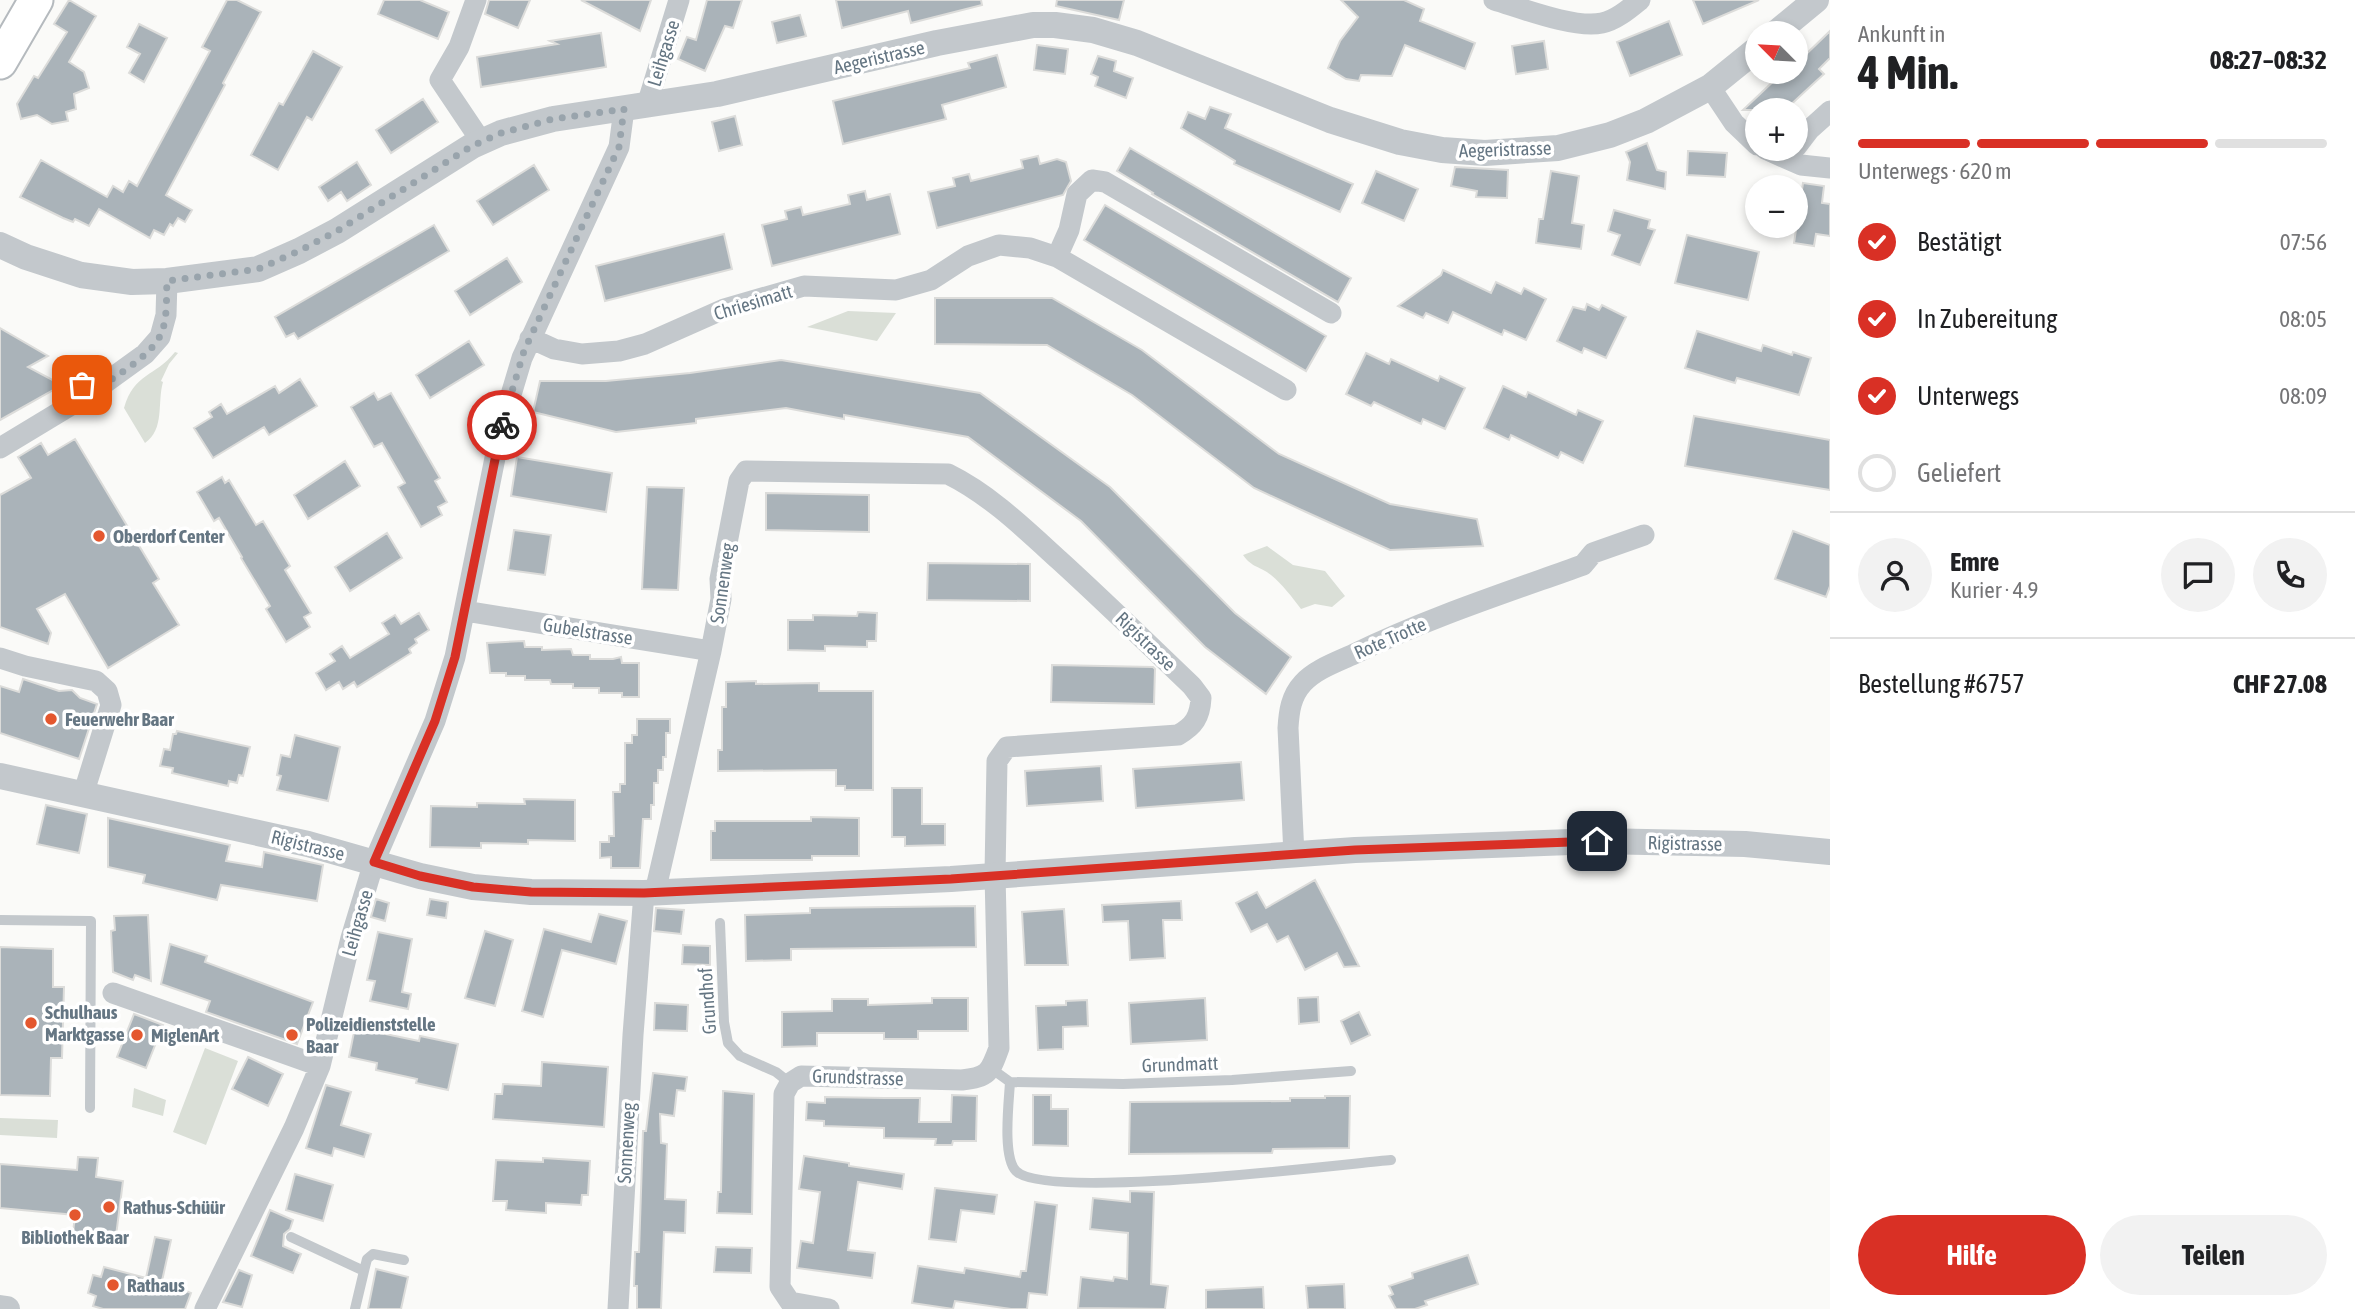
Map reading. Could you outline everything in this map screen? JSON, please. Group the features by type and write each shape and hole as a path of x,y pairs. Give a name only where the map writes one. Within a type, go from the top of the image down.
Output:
{"main road":[{"path":"0,62 36,0"}],"street":[{"path":"475,0 459,47 440,80 481,141"},
{"name":"Leihgasse","path":"205,1309 294,1128 320,1066 351,939 374,862 435,721 455,657 501,428 522,358 619,147 679,0"},
{"path":"1494,0 1579,24 1602,23 1636,4"},
{"path":"1791,21 1816,0"},
{"name":"Aegeristrasse","path":"0,245 26,257 81,275 132,282 167,281 258,269 337,231 481,141 501,133 553,119 717,94 972,35 1033,25 1093,30 1137,43 1330,120 1401,142 1441,150 1485,153 1558,148 1610,135 1646,121 1710,87 1745,58"},
{"path":"1710,87 1734,123 1745,134"},
{"path":"1808,131 1830,111"},
{"path":"1798,161 1801,165 1830,168"},
{"path":"1057,257 1069,229 1077,194 1092,180 1105,182 1331,313"},
{"name":"Chriesimatt","path":"530,338 554,349 582,354 619,351 645,344 724,309 804,286 896,290 931,280 968,256 999,245 1030,248 1057,257 1286,390"},
{"path":"0,449 91,393 145,354 160,337 166,316 167,281"},
{"name":"Sonnenweg","path":"618,1309 633,1035 650,892 711,651 721,599 720,579 738,481 746,471 948,474"},
{"name":"Rigistrasse","path":"948,474 962,481 1022,526 1110,606 1202,698 1200,712 1191,727 1178,735 1007,747 997,761 995,874"},
{"name":"Rote Trotte","path":"1294,855 1288,727 1291,703 1303,682 1318,671 1407,628 1583,565 1593,553 1644,536"},
{"name":"Gubelstrasse","path":"464,611 711,651"},
{"path":"0,658 96,681 107,691 111,705 83,795"},
{"name":"Rigistrasse","path":"0,776 308,844 420,876 473,887 531,892 650,892 951,879 1355,850 1597,841 1745,844 1830,852"},
{"path":"992,1069 999,1048 995,874"},
{"path":"113,993 320,1066"},
{"name":"Grundstrasse","path":"829,1309 790,1302 780,1287 784,1094 790,1083 802,1076 962,1080 981,1078 992,1069"},
{"path":"0,1308 8,1309"}],"lane":[{"path":"69,373 91,393"},
{"path":"0,920 91,921 90,1108"},
{"name":"Grundhof","path":"720,923 724,1022 728,1044 740,1056 776,1072 790,1083"},
{"path":"992,1069 1010,1082 1010,1158 1015,1171 1031,1180 1120,1184 1391,1160"},
{"name":"Grundmatt","path":"1010,1082 1123,1084 1233,1080 1351,1071"},
{"path":"291,1237 364,1271"},
{"path":"355,1309 367,1259 373,1254 404,1260"}],"shaded area":[{"path":"848,311 896,313 877,341 807,327"},
{"path":"175,352 178,353 161,381 158,423 145,443 124,408 139,381"},
{"path":"1267,546 1293,565 1325,571 1345,596 1332,607 1315,604 1301,609 1275,579 1243,555"},
{"path":"205,1048 238,1061 206,1145 173,1132"},
{"path":"134,1088 166,1100 163,1116 132,1107"},
{"path":"0,1118 58,1120 57,1138 0,1135"}],"building":[{"path":"69,0 96,16 69,62 84,72 89,88 74,94 76,109 66,112 68,121 52,124 37,115 21,119 17,104 34,76 38,78 67,32 54,24"},
{"path":"227,0 237,0 261,12 166,195 192,210 185,222 178,218 173,226 170,224 164,235 154,230 150,238 99,209 89,226 75,219 73,222 63,218 20,197 41,160 107,197 113,186 123,192 129,181 137,186 210,51 202,47"},
{"path":"384,0 420,0 449,12 438,39 378,14"},
{"path":"489,0 530,0 518,28 485,14"},
{"path":"581,0 651,0 640,31"},
{"path":"707,0 742,0 733,28 725,26 705,71 678,59 687,37 696,40"},
{"path":"836,0 981,0 982,5 911,23 908,11 842,28"},
{"path":"1057,0 1124,0 1119,20 1056,6"},
{"path":"1341,0 1404,0 1424,9 1420,21 1475,43 1465,69 1405,45 1392,76 1361,75 1359,81 1346,79 1328,68 1340,41 1358,17"},
{"path":"1693,0 1759,0 1703,24"},
{"path":"800,15 806,36 777,43 772,22"},
{"path":"1669,21 1682,55 1630,76 1617,42"},
{"path":"139,24 167,38 144,82 129,73 140,54 127,47"},
{"path":"1830,31 1830,58 1819,69 1824,74 1798,98 1756,98 1770,84 1808,84 1808,52"},
{"path":"601,33 606,67 481,87 477,57 557,44 550,41"},
{"path":"1544,41 1548,69 1516,74 1512,46"},
{"path":"1037,45 1068,49 1065,74 1034,70"},
{"path":"313,51 342,67 312,120 307,117 278,170 251,155 279,103 283,105"},
{"path":"997,55 1006,87 942,105 946,119 843,144 833,101 970,68 968,63"},
{"path":"1098,56 1116,61 1114,71 1133,78 1126,98 1095,86 1098,77 1091,74"},
{"path":"423,99 438,122 391,153 376,130"},
{"path":"1210,107 1231,114 1225,128 1353,184 1340,212 1234,164 1235,161 1181,128 1188,112 1205,119"},
{"path":"735,116 742,145 719,151 712,122"},
{"path":"1647,143 1657,170 1666,172 1665,189 1627,180 1630,162 1626,152"},
{"path":"1130,148 1351,278 1338,302 1117,171"},
{"path":"1688,151 1727,153 1725,177 1687,175"},
{"path":"1038,156 1040,164 1057,159 1066,162 1071,181 1063,195 937,228 928,192 955,186 953,178 969,174 971,181 1023,168 1021,160"},
{"path":"357,162 371,185 347,201 341,192 328,201 319,187"},
{"path":"534,165 549,190 493,225 477,201"},
{"path":"1455,167 1508,170 1507,198 1476,197 1477,191 1451,186"},
{"path":"1376,171 1418,189 1404,221 1362,203"},
{"path":"1551,171 1579,176 1572,223 1584,225 1581,249 1536,243"},
{"path":"1808,184 1824,186 1822,203 1830,204 1830,236 1816,234 1814,246 1794,243 1795,238 1808,238"},
{"path":"865,191 867,200 890,194 900,234 772,266 762,225 787,219 785,211 801,207 803,215 850,204 848,195"},
{"path":"1105,205 1326,336 1306,371 1084,240"},
{"path":"1614,210 1650,220 1648,228 1655,230 1640,265 1612,255 1620,235 1608,231"},
{"path":"434,225 449,251 298,339 294,333 286,337 275,317"},
{"path":"724,234 732,269 605,301 596,266"},
{"path":"1687,235 1759,252 1748,300 1675,283"},
{"path":"507,258 522,282 470,315 455,291"},
{"path":"1443,270 1491,293 1496,282 1521,294 1524,288 1546,299 1526,340 1504,330 1502,335 1453,312 1448,323 1426,313 1423,318 1398,306 1441,275"},
{"path":"935,298 1052,298 1142,350 1279,454 1390,504 1477,519 1483,546 1390,550 1306,512 1254,488 1132,395 1047,345 935,344"},
{"path":"1587,304 1599,310 1602,305 1626,317 1606,358 1584,348 1582,353 1557,341 1573,307 1585,310"},
{"path":"0,328 48,356 28,367 62,385 0,420"},
{"path":"1697,331 1761,351 1763,345 1811,358 1799,395 1737,378 1735,383 1685,368"},
{"path":"469,341 484,365 430,398 416,375"},
{"path":"1366,353 1389,364 1391,359 1438,381 1440,376 1465,388 1445,429 1423,419 1421,424 1374,402 1371,406 1346,394"},
{"path":"781,360 980,393 1110,487 1235,613 1291,657 1266,694 1205,647 1081,521 968,437 844,415 844,419 786,408 696,419 696,423 616,432 533,412 540,381 606,381"},
{"path":"300,379 317,406 269,435 264,427 213,458 194,428 212,417 209,412 221,404 227,414 275,386 279,393"},
{"path":"1503,386 1526,397 1528,392 1576,415 1578,410 1603,421 1583,463 1561,452 1558,458 1511,435 1509,440 1484,428"},
{"path":"374,393 378,400 391,393 440,478 435,481 447,502 438,507 442,515 421,527 398,487 405,483 382,443 374,447 351,407"},
{"path":"1694,416 1830,440 1830,490 1685,466"},
{"path":"75,439 159,579 153,583 179,625 108,668 65,594 37,609 51,633 48,644 0,627 0,495 31,478 18,457 41,443 48,455"},
{"path":"517,457 612,473 606,512 511,496"},
{"path":"345,461 360,486 308,519 294,495"},
{"path":"222,477 225,483 229,480 256,525 263,521 290,566 285,570 311,613 304,617 310,627 286,642 266,609 270,606 219,518 214,521 197,492"},
{"path":"647,487 684,488 678,590 642,589"},
{"path":"766,493 869,495 869,532 766,530"},
{"path":"514,530 551,535 545,575 508,570"},
{"path":"1793,531 1830,545 1830,586 1826,597 1775,579"},
{"path":"387,533 402,558 350,591 335,567"},
{"path":"928,563 1030,564 1030,601 927,600"},
{"path":"858,612 877,613 876,641 867,641 867,647 825,646 825,651 788,650 788,620 813,620 813,615 857,616"},
{"path":"419,613 429,630 415,639 417,643 409,649 411,653 357,687 354,682 343,689 339,682 326,690 316,673 335,661 330,654 342,646 350,658 389,634 382,623 395,615 401,624"},
{"path":"524,641 525,647 542,647 542,650 571,649 573,655 590,655 590,659 621,657 622,663 639,663 639,697 622,697 622,693 599,693 599,688 573,688 573,684 551,684 550,680 525,680 525,676 490,673 487,643"},
{"path":"1052,665 1153,667 1154,704 1051,702"},
{"name":"Feuerwehr Baar","path":"23,679 59,691 72,690 80,698 97,704 79,759 0,733 0,686 19,692"},
{"path":"756,681 756,684 819,683 819,691 873,691 873,790 845,790 845,786 836,786 836,770 718,771 718,750 722,750 722,707 726,707 726,682"},
{"path":"637,719 670,719 670,733 666,733 666,757 663,757 663,770 658,770 658,783 654,783 651,819 643,819 640,868 611,868 611,857 600,858 600,842 609,842 609,836 614,836 613,792 620,792 620,784 625,784 625,743 632,743 632,735 637,735"},
{"path":"177,731 250,747 243,776 239,775 237,783 229,781 228,786 172,773 173,768 160,766 164,749 170,750 173,734"},
{"path":"295,735 340,747 328,801 277,790 281,776 277,775 281,755 290,757"},
{"path":"1241,762 1244,800 1136,808 1133,769"},
{"path":"1101,766 1103,801 1027,806 1025,771"},
{"path":"892,788 922,788 922,824 945,824 945,845 905,846 905,837 892,837"},
{"path":"524,799 575,800 575,841 481,843 481,848 430,847 431,806 525,804"},
{"path":"46,805 87,814 79,853 37,844"},
{"path":"811,817 859,818 859,856 812,856 812,860 711,860 711,831 715,831 715,821 811,821"},
{"path":"108,818 230,845 226,861 262,867 264,852 323,865 317,901 221,885 217,900 143,883 145,875 108,867"},
{"path":"1315,880 1359,966 1344,967 1337,953 1305,970 1288,936 1277,942 1267,924 1251,932 1236,903 1257,892 1266,908"},
{"path":"376,899 389,903 385,921 371,917"},
{"path":"430,899 448,902 446,918 427,915"},
{"path":"1181,901 1182,920 1163,920 1165,958 1130,960 1128,921 1103,922 1102,905"},
{"path":"975,906 976,947 791,949 791,960 746,961 745,915 810,913 810,908"},
{"path":"656,908 684,910 681,934 654,931"},
{"path":"1064,909 1068,965 1025,965 1022,912"},
{"path":"599,914 627,921 616,964 562,950 543,1017 522,1011 544,929 591,942"},
{"path":"148,915 151,981 135,975 133,980 113,972 111,931 115,930 114,916"},
{"path":"485,931 513,940 495,1006 465,998"},
{"path":"378,932 412,939 402,992 411,994 408,1009 370,1001 375,981 367,980"},
{"path":"170,944 207,956 205,962 313,1002 297,1044 206,1012 210,1001 161,984"},
{"path":"683,945 710,946 710,965 682,964"},
{"name":"Schulhaus Marktgasse","path":"0,947 53,949 53,987 64,987 62,1058 51,1058 50,1096 0,1095"},
{"path":"1318,997 1319,1022 1299,1024 1298,998"},
{"path":"932,998 968,998 968,1031 918,1031 918,1039 884,1039 884,1033 817,1033 817,1046 782,1047 782,1012 832,1011 832,999 868,999 868,1005 932,1003"},
{"path":"1205,998 1207,1040 1131,1044 1129,1003"},
{"path":"1087,1000 1088,1026 1063,1027 1063,1049 1038,1050 1036,1006 1066,1005 1066,1001"},
{"path":"655,1003 688,1005 687,1031 654,1030"},
{"path":"1359,1012 1370,1035 1351,1044 1341,1021"},
{"path":"134,1014 163,1025 146,1068 117,1057"},
{"path":"356,1022 372,1025 371,1031 419,1041 420,1036 458,1044 448,1090 416,1083 417,1079 376,1070 377,1063 349,1057"},
{"path":"248,1057 283,1074 268,1106 232,1089"},
{"path":"542,1062 608,1067 604,1127 493,1119 495,1094 502,1094 503,1084 541,1086"},
{"path":"653,1073 687,1077 685,1091 677,1090 674,1116 660,1114 661,1143 667,1144 665,1199 686,1200 685,1233 664,1232 661,1309 637,1309 637,1286 634,1286 635,1252 639,1252 643,1131 646,1131"},
{"path":"326,1085 351,1092 341,1125 371,1134 364,1157 334,1148 332,1156 306,1148"},
{"path":"723,1091 754,1094 752,1214 717,1213 718,1192 721,1192"},
{"path":"952,1095 977,1096 976,1141 953,1141 952,1145 935,1145 936,1139 884,1138 884,1128 824,1126 824,1121 806,1120 807,1102 825,1103 825,1097 920,1098 919,1122 951,1122"},
{"path":"1033,1095 1051,1095 1051,1109 1068,1109 1068,1146 1033,1145"},
{"path":"1350,1096 1349,1148 1273,1149 1272,1153 1129,1154 1130,1102 1290,1101 1290,1098"},
{"path":"804,1156 904,1174 902,1189 858,1182 848,1250 875,1253 872,1278 797,1268 801,1241 813,1243 820,1192 799,1189"},
{"path":"78,1157 98,1158 96,1177 123,1181 116,1236 91,1233 90,1244 72,1242 75,1215 0,1208 0,1164 77,1170"},
{"path":"543,1158 590,1161 588,1195 582,1195 581,1205 546,1203 546,1213 506,1210 507,1201 493,1201 496,1160 543,1162"},
{"path":"295,1174 333,1185 323,1221 286,1210"},
{"path":"935,1188 997,1195 994,1214 961,1210 956,1242 929,1239"},
{"path":"1130,1191 1154,1192 1151,1284 1168,1286 1165,1309 1078,1308 1081,1277 1113,1281 1114,1277 1127,1279 1128,1233 1090,1229 1093,1198 1130,1202"},
{"path":"1035,1202 1057,1205 1047,1295 1029,1293 1027,1309 955,1301 953,1309 912,1303 918,1266 964,1273 965,1268 1020,1277 1021,1271 1026,1271"},
{"path":"270,1210 293,1220 290,1229 284,1234 283,1246 301,1254 293,1273 251,1256"},
{"path":"155,1237 171,1240 162,1281 191,1293 185,1309 103,1309 93,1306 96,1296 88,1293 93,1275 101,1277 104,1267 146,1278"},
{"path":"716,1247 752,1248 751,1273 714,1272"},
{"path":"1468,1255 1478,1284 1425,1301 1427,1305 1415,1309 1396,1309 1389,1296 1393,1294 1389,1286 1413,1278 1412,1273"},
{"path":"376,1269 408,1277 401,1309 368,1309"},
{"path":"239,1270 252,1275 242,1307 223,1302"},
{"path":"1344,1284 1345,1309 1308,1309 1306,1286"},
{"path":"1263,1287 1264,1309 1206,1309 1206,1290"}],"way so far":[{"path":"82,385 91,393 145,354 160,337 166,316 167,281 258,269 299,251 337,231 472,146 501,133 553,119 624,109 619,147 524,351 502,425"}],"place":[{"name":"Oberdorf Center","path":"99,536"},
{"name":"Feuerwehr Baar","path":"51,719"},
{"name":"Schulhaus Marktgasse","path":"31,1023"},
{"name":"MiglenArt","path":"137,1035"},
{"name":"Polizeidienststelle Baar","path":"292,1035"},
{"name":"Rathus-Schüür","path":"109,1207"},
{"name":"Bibliothek Baar","path":"75,1215"},
{"name":"Rathaus","path":"113,1285"}],"route":[{"path":"502,425 455,657 435,721 374,862 420,876 473,887 531,892 644,893 951,879 1355,850 1597,841"}]}
